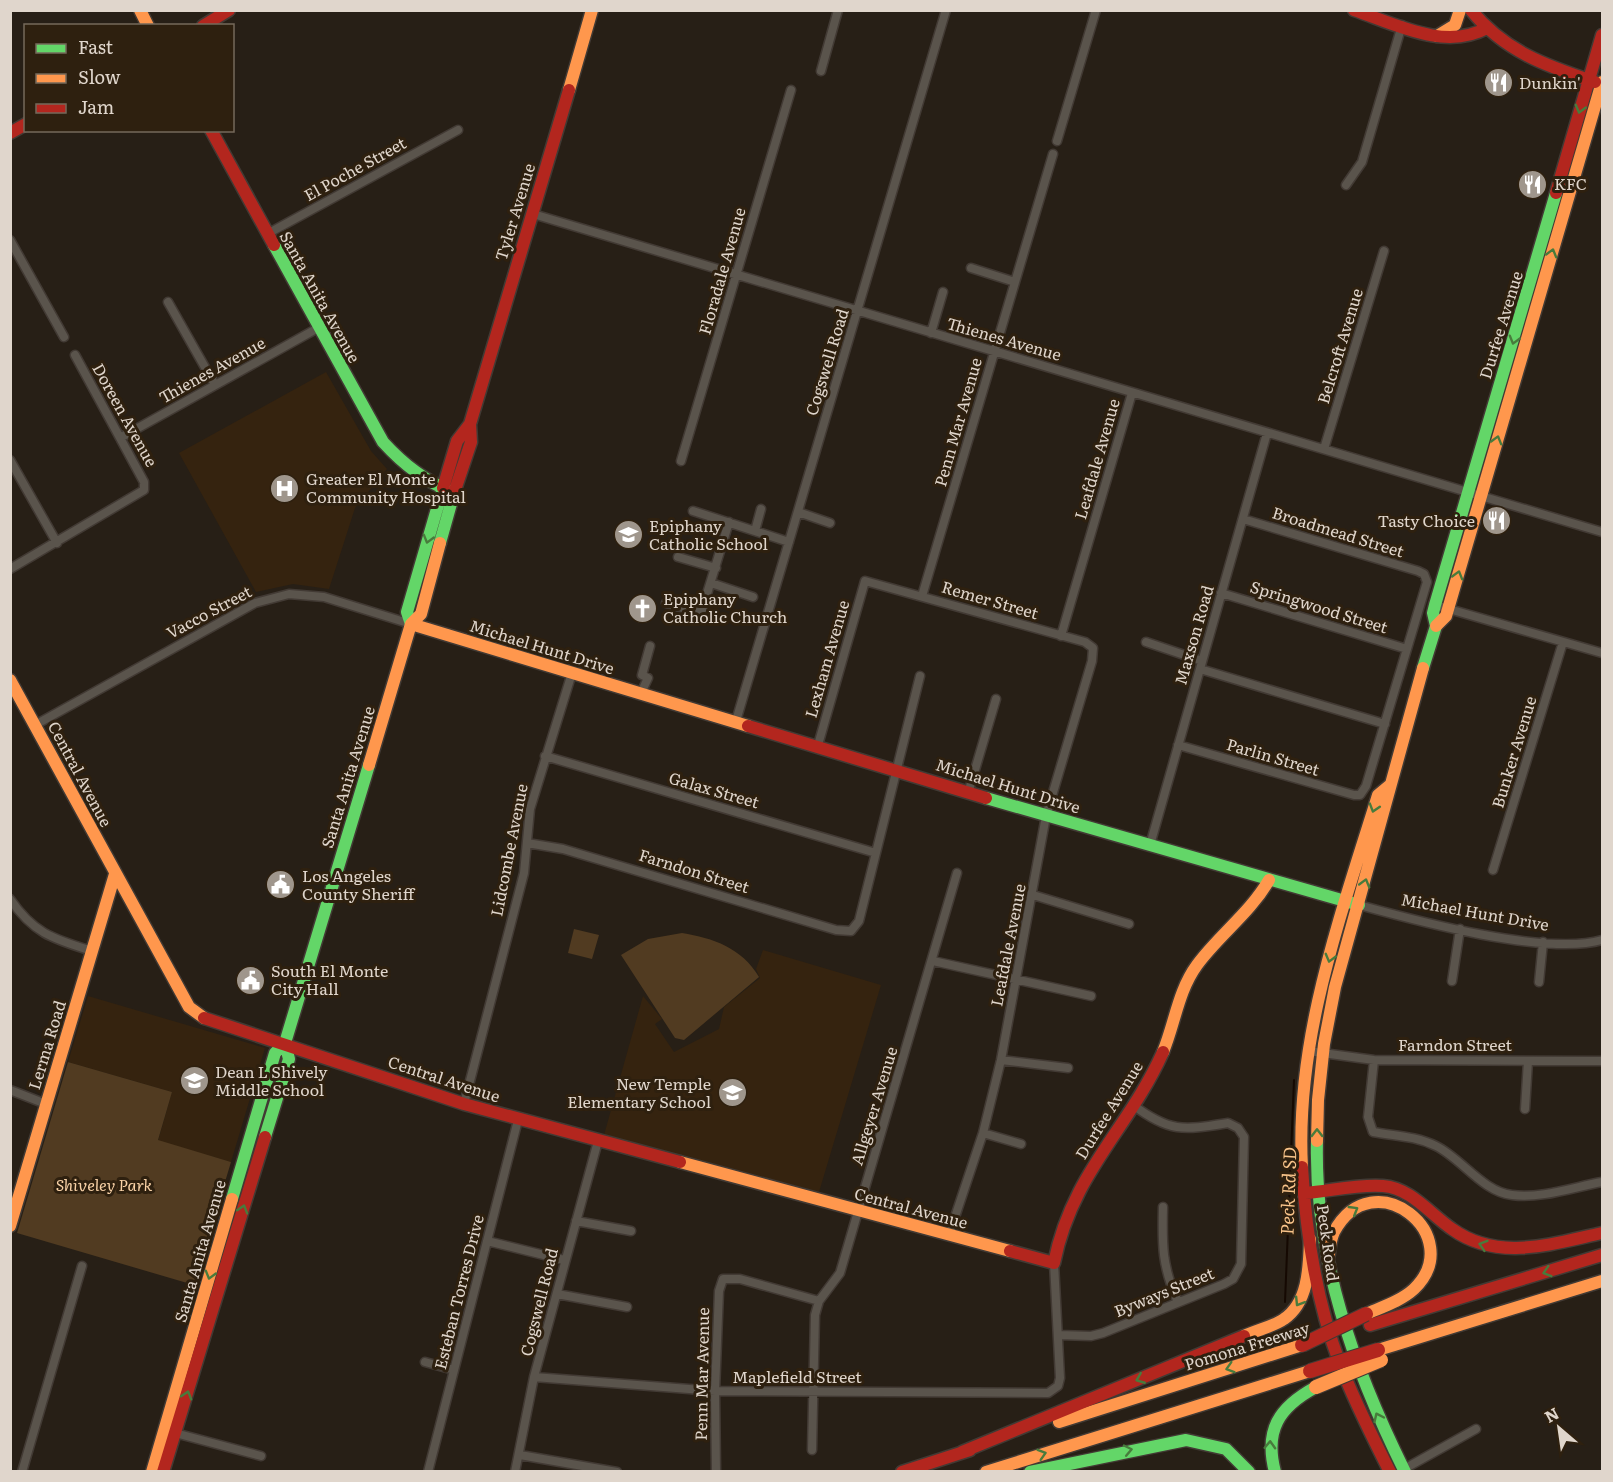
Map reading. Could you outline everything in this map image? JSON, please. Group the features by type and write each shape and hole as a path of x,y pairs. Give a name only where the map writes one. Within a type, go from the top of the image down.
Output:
{"main road":[{"path":"140,10 147,24"},
{"path":"150,10 157,24"},
{"path":"206,24 229,10"},
{"name":"Tyler Avenue","path":"448,491 457,441 470,424 592,10"},
{"path":"1354,10 1437,36 1469,38 1487,28"},
{"path":"1437,36 1455,25 1460,10"},
{"path":"1472,10 1487,28 1516,53 1530,61 1599,83"},
{"name":"Durfee Avenue","path":"1353,903 1378,795 1390,784 1436,626 1433,613 1442,607 1599,83 1602,35"},
{"path":"10,133 24,125"},
{"name":"Santa Anita Avenue","path":"164,1472 275,1053 285,1043 411,624 407,612 448,491 429,483 400,460 383,442 318,328 212,132"},
{"name":"Michael Hunt Drive","path":"411,624 969,790 1046,816 1353,903"},
{"name":"Central Avenue","path":"10,680 193,1012 202,1017 518,1120 1054,1263"},
{"name":"Lerma Road","path":"10,1226 113,888 115,873"},
{"name":"Durfee Avenue","path":"1054,1263 1062,1229 1088,1175 1111,1134 1133,1105 1160,1057 1184,985 1219,938 1253,905 1269,880"},
{"name":"Peck Road","path":"1353,903 1321,993 1308,1051 1303,1114 1311,1192 1353,1355 1371,1404 1403,1471"},
{"name":"Peck Road","path":"1353,903 1323,1051 1311,1192 1310,1239 1318,1294 1334,1348 1359,1411 1389,1472"},
{"path":"1311,1192 1383,1186 1406,1192 1464,1237 1490,1248 1504,1250 1520,1250 1602,1233"},
{"path":"1328,1260 1337,1226 1357,1207 1381,1201 1396,1202 1421,1220 1429,1240 1431,1253 1418,1285 1407,1295 1368,1319"},
{"path":"962,1452 1284,1319 1295,1309 1307,1287 1310,1239"},
{"name":"Pomona Freeway","path":"902,1472 1302,1346 1368,1319 1602,1255"},
{"path":"1275,1472 1270,1440 1277,1419 1287,1405 1316,1387 1380,1355 1500,1310 1602,1281"},
{"name":"Santa Anita Avenue","path":"152,1472 201,1327"},
{"path":"986,1472 1293,1376 1380,1355"},
{"path":"1030,1472 1186,1440 1226,1449 1249,1472"}],"street":[{"path":"821,71 838,10"},
{"name":"Cogswell Road","path":"736,721 946,10"},
{"path":"1057,141 1096,10"},
{"path":"1346,185 1362,162 1402,25"},
{"name":"Floradale Avenue","path":"681,461 738,276 791,90"},
{"name":"El Poche Street","path":"267,234 458,130"},
{"name":"Penn Mar Avenue","path":"922,596 1053,154"},
{"name":"Thienes Avenue","path":"533,214 1602,532"},
{"path":"10,240 64,337"},
{"name":"Belcroft Avenue","path":"1324,449 1384,251"},
{"path":"971,268 1015,282"},
{"path":"931,333 943,292"},
{"path":"168,302 215,386"},
{"name":"Thienes Avenue","path":"120,438 318,328"},
{"name":"Doreen Avenue","path":"57,543 144,490 144,482 75,355"},
{"name":"Leafdale Avenue","path":"1061,636 1132,393"},
{"name":"Maxson Road","path":"1150,845 1268,433"},
{"path":"10,460 57,543 10,569"},
{"path":"755,531 761,509"},
{"path":"693,511 789,542"},
{"path":"798,512 830,523"},
{"name":"Broadmead Street","path":"1243,519 1424,574 1427,582 1407,649"},
{"path":"666,603 696,612 702,610 729,522"},
{"path":"678,557 716,568"},
{"name":"Remer Street","path":"865,581 1085,642 1093,648 1092,661"},
{"name":"Lexham Avenue","path":"818,745 865,581"},
{"path":"711,583 753,597"},
{"name":"Springwood Street","path":"1221,593 1407,649"},
{"name":"Vacco Street","path":"35,724 255,603 289,594 321,597 411,624"},
{"path":"1442,607 1602,653"},
{"path":"1146,642 1201,665 1385,724 1407,649"},
{"name":"Bunker Avenue","path":"1493,870 1563,642"},
{"path":"642,693 648,678 642,675 642,668 650,646"},
{"name":"Leafdale Avenue","path":"949,1235 983,1133 1017,981 1046,816 1092,661"},
{"name":"Lidcombe Avenue","path":"464,1104 524,873 530,809 572,673"},
{"path":"876,853 920,676"},
{"path":"969,790 996,699"},
{"name":"Parlin Street","path":"1178,745 1360,795 1366,786 1385,724"},
{"name":"Galax Street","path":"545,756 876,853"},
{"name":"Farndon Street","path":"527,843 563,849 836,930 851,931 859,921 876,853"},
{"name":"Allgeyer Avenue","path":"812,1450 813,1342 819,1301 840,1273 957,873"},
{"path":"1033,895 1128,924"},
{"path":"10,899 24,919 40,932 92,951"},
{"name":"Michael Hunt Drive","path":"1353,903 1460,929 1543,942 1578,944 1602,939"},
{"path":"1452,981 1460,929"},
{"path":"1539,982 1543,942"},
{"path":"933,961 1091,996"},
{"name":"Farndon Street","path":"1308,1051 1323,1051 1374,1060 1602,1062"},
{"path":"1001,1060 1068,1068"},
{"path":"1374,1060 1368,1117 1368,1125 1373,1132 1415,1138 1436,1146 1457,1158 1501,1193 1529,1195 1602,1182"},
{"path":"1525,1109 1528,1061"},
{"path":"10,1090 46,1104"},
{"name":"Byways Street","path":"1059,1335 1091,1336 1103,1333 1233,1279 1241,1264 1244,1137 1238,1128 1228,1123 1175,1128 1162,1125 1133,1105"},
{"name":"Esteban Torres Drive","path":"429,1472 518,1120"},
{"path":"983,1133 1021,1144"},
{"name":"Cogswell Road","path":"516,1472 534,1377 598,1141"},
{"path":"1163,1207 1162,1255 1167,1277 1178,1302"},
{"path":"576,1221 631,1231"},
{"path":"487,1240 564,1260"},
{"name":"Durfee Avenue","path":"1054,1263 1059,1335 1058,1386"},
{"path":"22,1472 82,1266"},
{"name":"Penn Mar Avenue","path":"716,1472 715,1391 718,1291 723,1279 740,1279 819,1301"},
{"path":"557,1294 627,1306"},
{"path":"424,1362 454,1370"},
{"name":"Maplefield Street","path":"534,1377 715,1391 1038,1394 1048,1393 1058,1386"},
{"path":"1403,1471 1476,1429"},
{"path":"175,1433 261,1456"},
{"path":"520,1455 617,1472"}],"shaded area":[{"name":"Greater El Monte Community Hospital","path":"326,372 371,451 387,469 355,508 329,589 293,584 256,592 179,453"},
{"name":"New Temple Elementary School","path":"763,950 881,985 819,1192 604,1135 643,996 662,1019 655,1024 674,1052 719,1029 724,1007 760,978 756,969"},
{"name":"Dean L Shively Middle School","path":"88,996 265,1048 231,1162 158,1141 172,1092 68,1062"}],"green space":[{"path":"574,929 599,935 592,959 568,953"},
{"path":"682,933 716,941 726,946 744,959 759,977 684,1040 675,1038 621,955 648,939"},
{"name":"Shiveley Park","path":"68,1062 172,1092 158,1140 231,1162 194,1285 17,1233"}],"waterway":[{"name":"Peck Rd SD","path":"1285,1302 1294,1080"}],"traffic: fast":[{"path":"1423,668 1436,626 1433,613 1435,605 1556,193"},
{"path":"274,245 383,442 416,472 454,493 440,543"},
{"path":"411,624 407,612 443,488"},
{"path":"232,1199 275,1053 285,1043 369,765"},
{"path":"986,798 1359,905"},
{"path":"265,1137 289,1059 285,1043"},
{"path":"1317,1141 1322,1228 1341,1312 1369,1393 1405,1472"},
{"path":"1275,1472 1272,1444 1273,1432 1278,1421 1292,1403 1316,1387"},
{"path":"1030,1472 1186,1440 1226,1449 1249,1472"}],"traffic: slow":[{"path":"140,10 147,24"},
{"path":"569,90 592,10"},
{"path":"1437,36 1455,25 1460,10"},
{"path":"1436,626 1446,616 1602,82"},
{"path":"369,765 411,624 421,614 440,543"},
{"path":"411,624 748,726"},
{"path":"1317,1141 1318,1100 1324,1044 1335,987 1423,668"},
{"path":"10,680 189,1007 204,1018"},
{"path":"1302,1167 1302,1119 1313,1025 1336,932 1378,795 1390,785"},
{"path":"10,1226 115,874"},
{"path":"1163,1052 1185,985 1197,965 1253,903 1269,880"},
{"path":"680,1162 1010,1251"},
{"path":"152,1472 232,1199"},
{"path":"1328,1259 1334,1232 1351,1211 1371,1203 1391,1204 1409,1213 1423,1228 1430,1247 1428,1268 1409,1293 1366,1314"},
{"path":"1244,1336 1280,1322 1292,1312 1306,1283 1310,1239"},
{"path":"1378,1350 1602,1281"},
{"path":"1059,1422 1302,1345"},
{"path":"1316,1387 1381,1360"},
{"path":"986,1472 1310,1371"}],"traffic: jam":[{"path":"206,24 229,10"},
{"path":"1354,10 1403,28 1437,36 1454,37 1487,28"},
{"path":"1471,10 1497,36 1512,47 1543,63 1595,82"},
{"path":"1556,193 1602,35"},
{"path":"443,488 457,441 470,424 569,90"},
{"path":"10,133 24,125"},
{"path":"212,132 274,245"},
{"path":"454,493 471,442 470,424"},
{"path":"748,726 986,798"},
{"path":"204,1018 464,1104 680,1162"},
{"path":"1010,1251 1054,1263 1062,1231 1087,1177 1134,1105 1163,1052"},
{"path":"163,1472 265,1137"},
{"path":"1302,1167 1309,1242 1324,1316 1345,1378 1390,1472"},
{"path":"1305,1193 1364,1186 1393,1188 1402,1191 1452,1229 1470,1239 1506,1248 1525,1248 1564,1242 1602,1233"},
{"path":"1370,1325 1602,1255"},
{"path":"1302,1345 1366,1314"},
{"path":"962,1452 1244,1336"},
{"path":"1310,1371 1378,1350"},
{"path":"902,1472 970,1450"}],"place":[{"name":"Dunkin'","path":"1498,83"},
{"name":"KFC","path":"1533,184"},
{"name":"Greater El Monte Community Hospital","path":"285,488"},
{"name":"Tasty Choice","path":"1496,521"},
{"name":"Epiphany Catholic School","path":"628,535"},
{"name":"Epiphany Catholic Church","path":"642,608"},
{"name":"Los Angeles County Sheriff","path":"281,885"},
{"name":"South El Monte City Hall","path":"250,980"},
{"name":"Dean L Shively Middle School","path":"194,1081"},
{"name":"New Temple Elementary School","path":"732,1093"}]}
